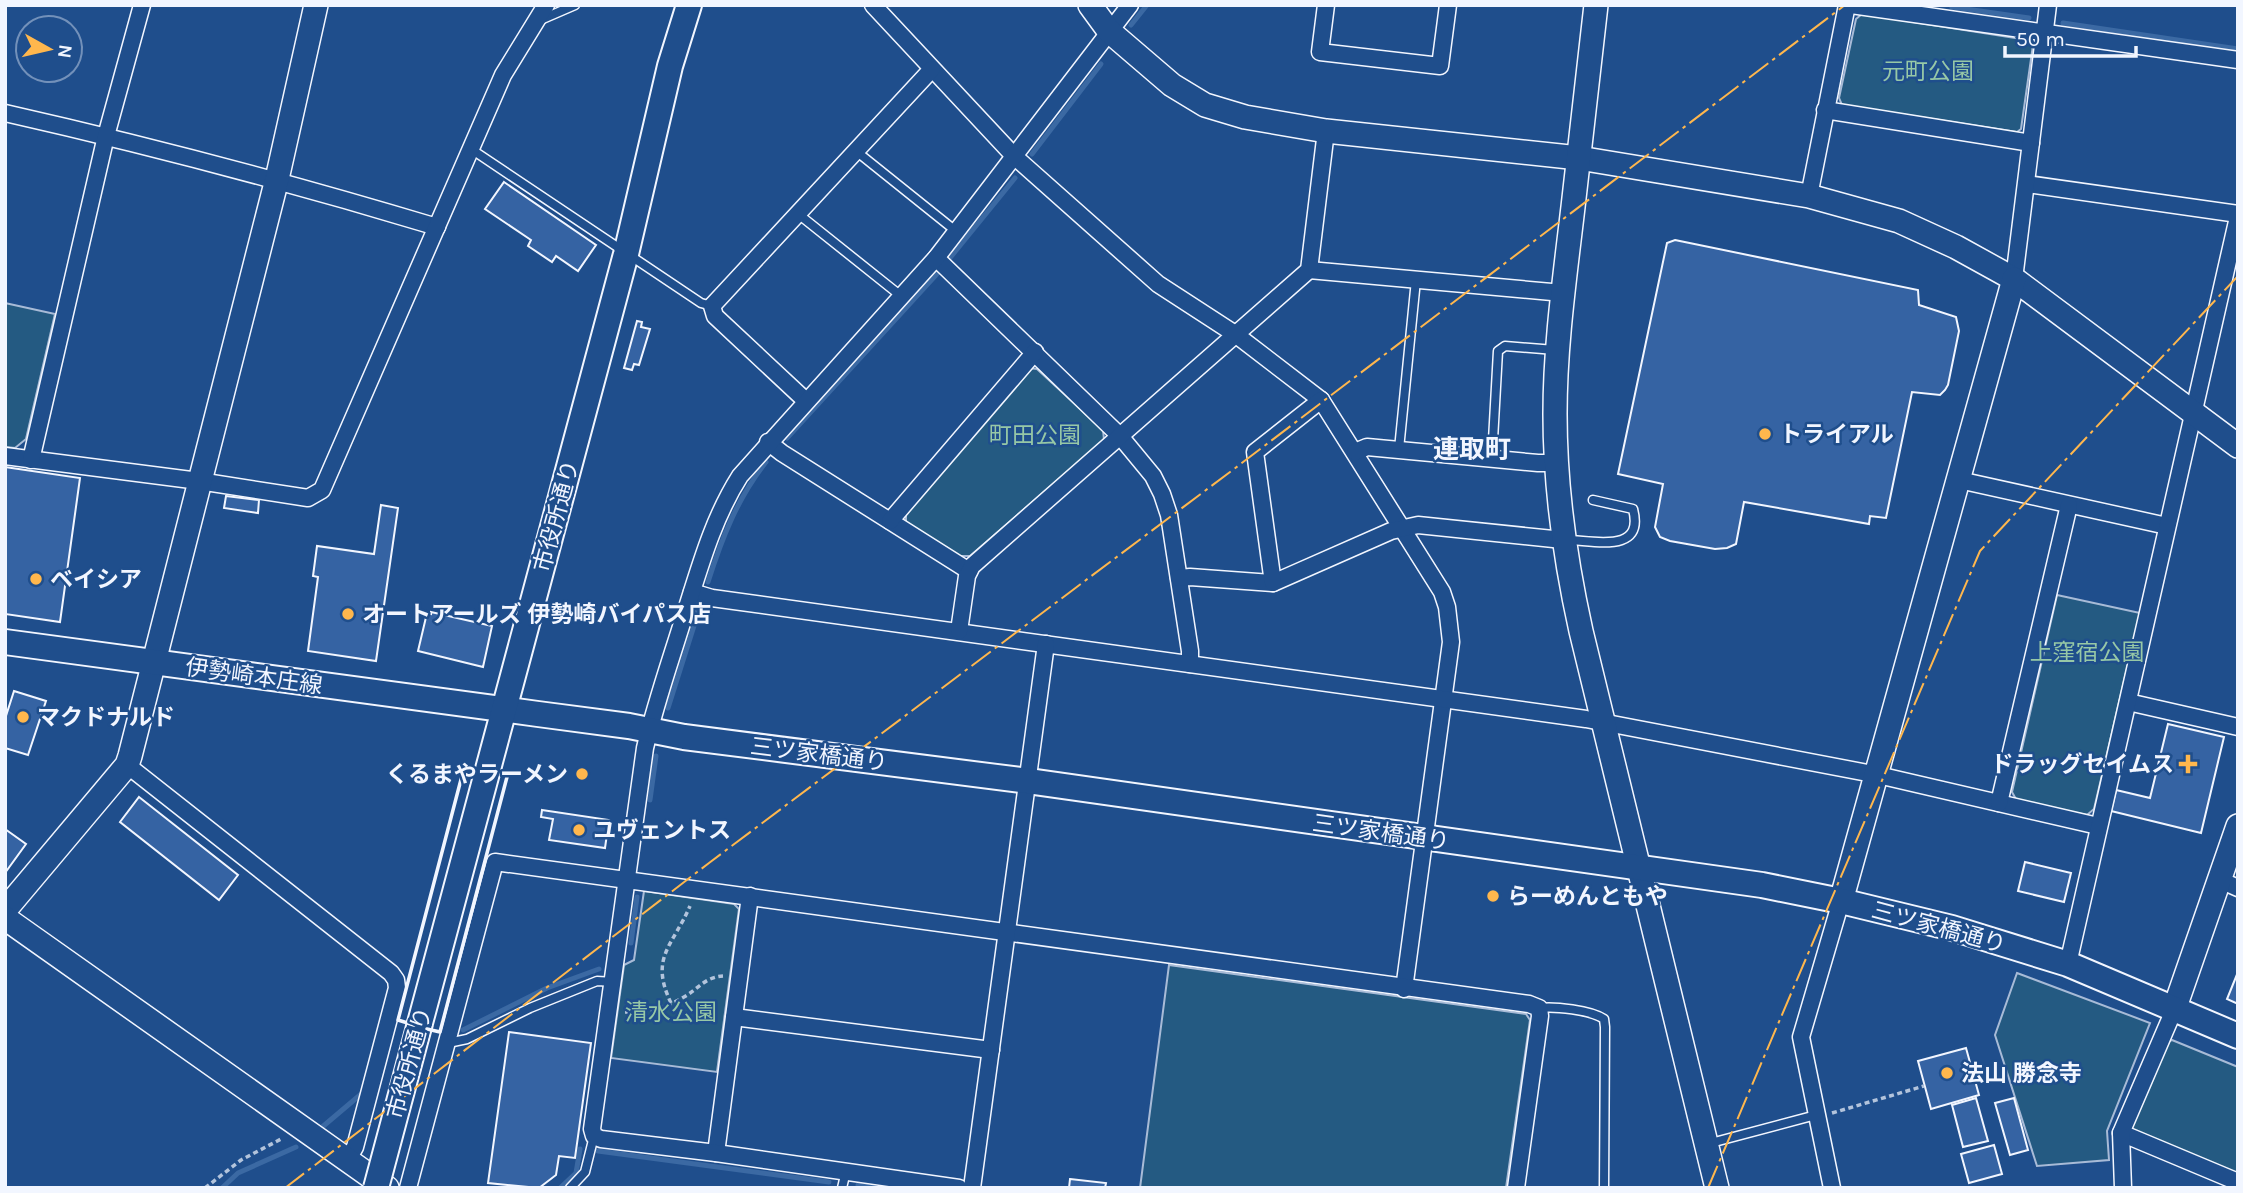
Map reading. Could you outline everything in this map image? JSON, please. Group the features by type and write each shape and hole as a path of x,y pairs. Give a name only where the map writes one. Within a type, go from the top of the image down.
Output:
{"main road":[{"name":"市役所通り","path":"376,1188 626,254 670,66 688,5"},
{"name":"伊勢崎本庄線","path":"5,642 504,709"},
{"name":"三ツ家橋通り","path":"504,709 684,737 1028,781 1762,885 1952,928 2068,964 2238,1036"}],"street":[{"path":"31,460 106,136 142,5"},
{"path":"5,910 127,765 277,179 316,5"},
{"path":"873,5 1015,157 1158,284 1235,334 1321,400 1442,592 1447,607 1451,642 1404,989"},
{"path":"1090,5 1109,31 1172,85 1205,105 1245,117 1326,131 1579,158 1809,196 1899,221 1956,247 2014,279 2238,446"},
{"path":"959,1188 844,1180 716,1153 594,1136 592,1129 627,880 649,730 692,592 726,498 768,442 936,258 1130,5"},
{"path":"1326,5 1320,52 1440,66 1448,5"},
{"path":"1595,5 1558,351 1555,414 1563,540 1602,722 1717,1188"},
{"path":"1809,196 1849,5 1940,11 2044,33 2238,60"},
{"path":"1832,1188 1801,1037 1878,775 2014,279 2048,5"},
{"path":"5,456 308,498 322,490 503,75 542,10"},
{"path":"806,401 715,316 712,306 932,69"},
{"path":"1825,110 2031,143"},
{"path":"5,113 277,179 436,227"},
{"path":"959,631 968,570 1309,270 1326,131"},
{"path":"2027,184 2238,215 2068,964"},
{"path":"936,258 1120,436 1146,467 1162,494 1172,526 1190,664"},
{"path":"1309,270 1563,293"},
{"path":"890,521 1035,352"},
{"path":"1273,583 1255,452 1321,400"},
{"path":"768,442 968,570"},
{"path":"1355,452 1367,447 1557,463"},
{"path":"1959,480 2167,526"},
{"path":"1999,803 2069,505"},
{"path":"1179,578 1273,583 1403,527 1418,525 1563,540"},
{"path":"692,592 712,598 1602,722 1878,775 2098,826"},
{"path":"972,1188 1046,644"},
{"path":"2128,702 2238,727"},
{"path":"127,765 391,973 396,980 397,988 355,1147 347,1161"},
{"path":"2123,1188 2121,1133 2229,884 2238,827"},
{"path":"408,1188 495,862 1404,989 1529,1004 1538,1008 1540,1016 1516,1188"},
{"path":"716,1153 750,896"},
{"path":"5,918 387,1188"},
{"path":"734,1017 991,1049"},
{"path":"2121,1133 2238,1182"}],"lane":[{"path":"542,10 575,5"},
{"path":"471,149 701,303 712,306"},
{"path":"856,151 957,232"},
{"path":"797,213 901,296"},
{"path":"1399,449 1416,280"},
{"path":"1492,458 1498,351 1504,346 1558,351"},
{"path":"1563,540 1610,543 1624,540 1630,533 1635,517 1633,509 1593,500"},
{"path":"448,1043 461,1042 530,1008 597,981 614,982"},
{"path":"1538,1008 1573,1010 1604,1018 1604,1188"},
{"path":"1706,1145 1816,1115"},
{"path":"570,1188 585,1172 594,1136"}],"path":[{"path":"671,1004 661,980 664,955 690,906"},
{"path":"625,1012 653,1010 671,1004 709,978 723,976"},
{"path":"1816,1115 1924,1086"},
{"path":"205,1188 241,1160 284,1137 296,1124"}],"green space":[{"name":"元町公園","path":"1862,14 2028,40 2033,45 2021,129 2017,132 1842,105 1839,98 1856,19"},
{"path":"5,303 55,314 26,439 15,448 5,447"},
{"name":"町田公園","path":"1029,368 1037,369 1103,430 1104,440 970,556 960,556 906,522 906,513"},
{"name":"上窪宿公園","path":"2057,595 2140,613 2094,809 2087,815 2017,801 2012,792"},
{"name":"清水公園","path":"644,891 734,904 739,909 717,1072 611,1058 624,965 634,960"},
{"path":"1169,965 1526,1014 1530,1020 1506,1188 1140,1188"},
{"path":"2017,973 2150,1023 2107,1131 2109,1160 2037,1166 1995,1035"},
{"path":"2172,1040 2238,1067 2238,1174 2133,1132 2130,1126 2167,1042"}],"building":[{"path":"504,182 596,245 578,271 556,256 552,262 528,246 531,240 485,209"},
{"name":"トライアル","path":"1675,240 1918,290 1919,305 1956,317 1959,331 1948,385 1940,395 1912,392 1886,518 1870,516 1869,524 1744,502 1736,544 1727,548 1715,549 1660,537 1655,527 1663,484 1618,474 1667,243"},
{"path":"637,321 642,322 641,327 650,329 639,365 634,364 632,370 624,368"},
{"name":"ベイシア","path":"5,467 80,478 60,622 5,614"},
{"path":"226,496 259,500 258,513 224,508"},
{"name":"オートアールズ 伊勢崎バイパス店","path":"381,505 398,508 376,661 308,651 318,577 313,576 317,546 374,554"},
{"path":"427,613 492,626 483,667 418,651"},
{"path":"14,691 46,701 28,755 5,748 5,719"},
{"name":"ドラッグセイムス","path":"2168,724 2224,737 2201,833 2111,811 2116,790 2150,798"},
{"path":"139,797 238,875 219,900 120,822"},
{"name":"ユヴェントス","path":"542,810 609,820 605,848 549,840 553,819 541,817"},
{"path":"5,829 26,844 5,873"},
{"path":"2025,862 2071,873 2064,902 2018,891"},
{"path":"2238,972 2238,1004 2227,999"},
{"path":"509,1032 591,1043 575,1158 559,1156 556,1175 539,1188 488,1183"},
{"name":"法山 勝念寺","path":"1966,1048 1979,1095 1931,1109 1918,1061"},
{"path":"1976,1098 1988,1141 1963,1147 1952,1105"},
{"path":"2014,1098 2028,1150 2010,1155 1995,1103"},
{"path":"1994,1145 2002,1174 1969,1183 1961,1154"},
{"path":"1070,1179 1106,1183 1105,1188 1069,1188"}],"waterway":[{"path":"1131,25 1147,5"},
{"path":"1952,7 2029,18"},
{"path":"2063,23 2238,49"},
{"path":"1032,154 1101,64"},
{"path":"787,438 936,275 1015,178"},
{"path":"708,582 731,519 766,462"},
{"path":"668,708 699,610"},
{"path":"650,800 656,756"},
{"path":"631,943 637,897"},
{"path":"463,1030 547,988 599,969"},
{"path":"321,1128 360,1095"},
{"path":"222,1188 238,1173 296,1147"},
{"path":"560,1188 576,1173 580,1149"},
{"path":"598,1151 829,1182"},
{"path":"858,1185 875,1188"}],"wall":[{"path":"414,1025 398,1020 464,768"},
{"path":"427,1029 440,1032 507,777"}],"power":[{"path":"285,1188 709,863 1845,5"},
{"path":"1708,1188 1980,551 2238,276"}],"place":[{"name":"トライアル","path":"1765,434"},
{"name":"ベイシア","path":"36,579"},
{"name":"オートアールズ 伊勢崎バイパス店","path":"348,614"},
{"name":"マクドナルド","path":"23,717"},
{"name":"ドラッグセイムス","path":"2188,764"},
{"name":"くるまやラーメン","path":"582,774"},
{"name":"ユヴェントス","path":"579,830"},
{"name":"らーめんともや","path":"1493,896"},
{"name":"法山 勝念寺","path":"1947,1073"}],"district":[{"name":"連取町","path":"1472,449"}]}
